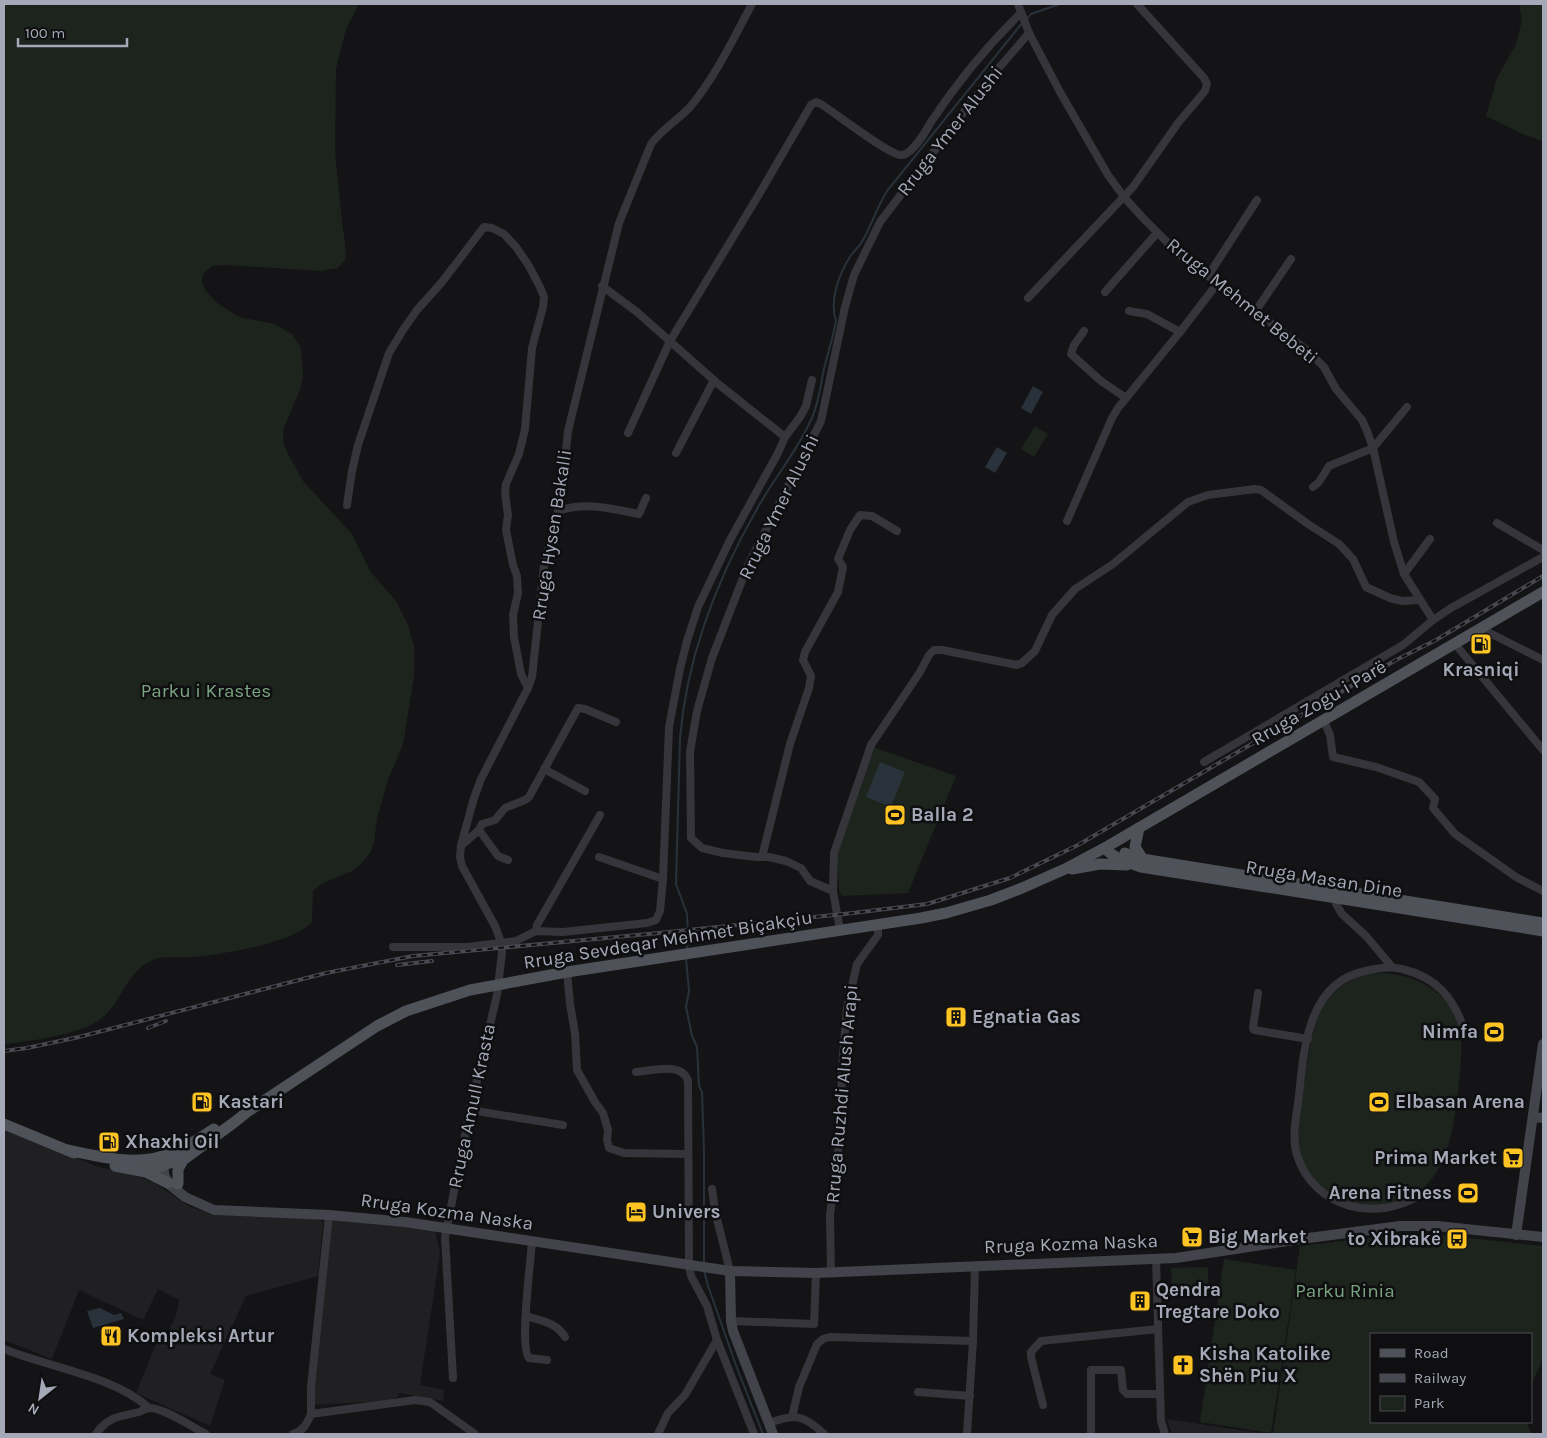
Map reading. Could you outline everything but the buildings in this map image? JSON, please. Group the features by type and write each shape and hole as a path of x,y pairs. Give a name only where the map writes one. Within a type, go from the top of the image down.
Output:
{"main road":[{"name":"Rruga Zogu i Parë","path":"1108,846 1543,592"},
{"path":"1065,869 1109,864 1142,863 1135,846 1139,828"},
{"name":"Rruga Masan Dine","path":"1108,846 1142,863 1337,899 1543,931"},
{"name":"Rruga Sevdeqar Mehmet Biçakçiu","path":"247,1112 376,1026 406,1011 470,990 566,972 921,918 968,907 1017,890 1065,869 1108,846"},
{"name":"Rruga Masan Dine","path":"1142,863 1543,923"},
{"path":"1516,1235 1538,1118 1543,1044"},
{"path":"173,1183 183,1160 247,1112"},
{"path":"67,1150 113,1160 165,1160 222,1124 247,1112"},
{"path":"4,1124 99,1162 152,1174 173,1183"},
{"path":"124,1167 189,1155"},
{"path":"165,1160 173,1183"},
{"name":"Rruga Kozma Naska","path":"173,1183 180,1194 207,1208 230,1211 370,1218 730,1270 831,1272 1176,1258 1400,1226 1437,1226 1543,1237"},
{"path":"730,1270 731,1321 733,1331 773,1434"}],"street":[{"name":"Rruga Hysen Bakalli","path":"499,984 502,953 501,942 495,926 462,866 460,857 461,845 481,780 528,688 534,662 544,565 558,511 568,431 602,286 619,223 646,155 658,135 689,108 711,78 752,4"},
{"path":"1028,298 1124,197 1178,123 1205,91 1207,84 1204,78 1137,4"},
{"path":"628,433 670,341 811,105 816,102 820,104 886,148 900,155 906,154 922,136 963,77 1023,15"},
{"name":"Rruga Mehmet Bebeti","path":"1023,15 1083,134 1124,197 1180,255 1319,361 1336,389 1362,420 1368,431 1373,448 1394,542 1404,574 1433,620"},
{"name":"Rruga Ymer Alushi","path":"833,891 810,881 801,868 786,861 702,848 691,838 690,752 697,711 712,658 748,565 821,421 854,275 868,245 880,222 985,84 1023,15"},
{"path":"1208,276 1257,200"},
{"path":"348,505 352,471 358,445 389,353 402,330 484,227 492,228 504,234 529,266 544,297 532,348 525,429 519,454 506,484 505,493 508,515 506,530 517,576 518,593 513,615 514,637 521,674 528,688"},
{"path":"1105,292 1158,233"},
{"path":"1256,312 1292,259"},
{"path":"1067,521 1112,418 1217,284"},
{"path":"602,286 637,312 714,380 785,437"},
{"path":"1130,311 1147,314 1180,332"},
{"path":"1084,331 1074,345 1071,354 1101,381 1126,398"},
{"path":"676,453 714,380"},
{"path":"392,947 467,947 516,941 536,931 563,932 653,922 658,917 663,879 669,727 672,703 685,650 698,607 718,564 785,437 806,406 812,380"},
{"path":"1313,487 1319,482 1329,466 1373,448 1407,407"},
{"path":"840,930 833,891 834,853 871,745 920,672 929,655 934,650 942,650 1017,665 1022,663 1035,651 1052,615 1075,590 1113,564 1188,502 1208,495 1255,489 1261,490 1339,544 1353,559 1366,587 1390,598 1402,601 1419,600"},
{"path":"558,511 571,506 595,506 639,514 646,498"},
{"path":"762,857 790,744 809,688 811,676 803,660 805,652 838,592 843,567 838,559 850,530 860,515 872,516 897,530"},
{"path":"1497,523 1543,550"},
{"path":"1404,574 1430,539"},
{"path":"1204,762 1403,645 1433,620 1543,558"},
{"path":"1480,628 1543,660"},
{"path":"1455,644 1543,750"},
{"path":"461,845 479,830 482,824 495,820 505,808 525,800 529,796 578,708 585,708 616,722"},
{"path":"1324,721 1330,735 1333,757 1419,782 1435,799 1433,808 1455,834 1516,877 1543,891"},
{"path":"544,769 585,791"},
{"path":"536,931 537,925 600,815"},
{"path":"479,830 498,856 508,860"},
{"path":"599,857 663,879"},
{"path":"1337,899 1336,904 1342,914 1366,936 1392,967"},
{"name":"Rruga Ruzhdi Alush Arapi","path":"831,1272 830,1215 839,1144 847,1008 856,964 876,938 879,932 878,924"},
{"path":"1422,1194 1404,1204 1393,1207 1363,1209 1351,1207 1333,1199 1315,1185 1307,1174 1297,1154 1294,1139 1301,1079 1314,1013 1334,986 1342,980 1359,972 1392,967 1417,974 1437,986 1455,1006 1464,1029"},
{"path":"566,972 576,1033 577,1070 603,1113 608,1130 607,1140 609,1148 624,1152 687,1154"},
{"name":"Rruga Amull Krasta","path":"454,1378 446,1268 446,1228 470,1110 499,984"},
{"path":"1258,993 1254,1030 1308,1039"},
{"path":"636,1072 680,1070 686,1075 688,1081 687,1154 691,1276 707,1306 717,1340 754,1434"},
{"path":"470,1110 563,1125"},
{"path":"712,1189 715,1211 730,1270"},
{"path":"293,1434 299,1432 306,1425 311,1414 311,1387 329,1215"},
{"path":"532,1241 524,1337 527,1356 547,1360"},
{"path":"1156,1259 1161,1421 1165,1434"},
{"path":"968,1434 975,1266"},
{"path":"731,1321 814,1324 816,1272"},
{"path":"526,1316 550,1323 560,1329 565,1337"},
{"path":"1043,1405 1031,1357 1031,1352 1041,1341 1158,1329"},
{"path":"792,1417 799,1387 817,1344 823,1339 830,1337 973,1341"},
{"path":"658,1434 668,1413 685,1395 717,1340"},
{"path":"4,1350 30,1360 96,1379 140,1400 149,1408 176,1418 206,1434"},
{"path":"1091,1434 1091,1370 1121,1370 1123,1390 1127,1394 1160,1394"},
{"path":"918,1392 970,1396"},
{"path":"311,1414 415,1400 430,1402 475,1434"},
{"path":"96,1434 110,1419 149,1408"},
{"path":"769,1423 784,1417 792,1417 807,1420 824,1434"}],"shaded area":[{"path":"1033,386 1043,392 1031,414 1021,408"},
{"path":"997,447 1007,453 995,473 985,467"},
{"path":"880,762 905,772 891,807 866,797"},
{"path":"4,1129 96,1166 140,1177 155,1183 187,1205 212,1215 316,1219 323,1222 318,1276 246,1296 210,1374 225,1380 210,1426 136,1393 159,1336 166,1335 176,1316 179,1300 158,1289 143,1320 79,1290 52,1359 4,1340"},
{"path":"332,1219 435,1230 440,1253 420,1385 444,1390 443,1401 399,1393 398,1397 385,1401 313,1405 314,1377"},
{"path":"100,1308 114,1315 121,1313 124,1319 93,1328 87,1311"},
{"path":"1167,1419 1266,1434 1172,1434"}],"green space":[{"name":"Parku i Krastes","path":"4,4 359,4 346,29 336,69 335,152 346,258 338,268 321,271 224,265 213,266 204,272 202,281 205,290 217,303 239,317 274,324 292,334 301,348 303,375 301,388 284,427 283,441 303,481 352,534 370,571 396,601 408,625 414,646 414,676 403,745 389,777 377,818 374,843 370,853 352,871 321,884 313,891 312,922 289,936 256,947 205,956 155,959 137,970 109,1011 93,1024 69,1033 4,1044"},
{"path":"1519,4 1543,4 1543,141 1525,135 1486,116 1497,78 1516,44 1522,20"},
{"path":"1035,426 1048,434 1034,457 1021,449"},
{"name":"Balla 2","path":"873,747 956,776 908,893 842,896 839,890 837,855"},
{"name":"Elbasan Arena","path":"1370,973 1385,973 1413,979 1438,993 1448,1004 1455,1016 1460,1031 1461,1045 1456,1110 1448,1147 1441,1163 1432,1178 1420,1190 1405,1200 1377,1206 1347,1202 1327,1191 1317,1183 1309,1172 1298,1148 1299,1121 1305,1078 1316,1019 1320,1010 1335,991 1354,979"},
{"name":"Parku Rinia","path":"1401,1234 1432,1234 1543,1246 1543,1358 1532,1384 1532,1333 1370,1333 1370,1423 1526,1423 1532,1434 1273,1434 1300,1246"},
{"path":"1224,1259 1296,1270 1271,1433 1200,1422"},
{"path":"1208,1267 1208,1287 1172,1288 1171,1268"}],"waterway":[{"path":"1027,19 1031,14 1060,4"},
{"path":"687,950 687,914 676,884 680,738 690,676 707,616 746,529 804,434 815,411 836,321 834,313 836,287 847,262 862,242 887,191 1023,22"},
{"path":"686,958 689,991 686,1007 692,1036 697,1047 699,1086 702,1092 704,1262"},
{"path":"704,1270 737,1368 763,1434"}],"railway":[{"path":"4,1051 79,1037 326,973 413,956 659,933 927,904 1010,878 1078,845 1396,660 1436,640 1543,576"},
{"path":"397,965 432,961"},
{"path":"148,1028 166,1021"}],"place":[{"name":"Krasniqi","path":"1481,644"},
{"name":"Balla 2","path":"895,815"},
{"name":"Egnatia Gas","path":"956,1017"},
{"name":"Nimfa","path":"1494,1032"},
{"name":"Kastari","path":"202,1102"},
{"name":"Elbasan Arena","path":"1379,1102"},
{"name":"Xhaxhi Oil","path":"109,1142"},
{"name":"Prima Market","path":"1513,1158"},
{"name":"Arena Fitness","path":"1468,1193"},
{"name":"Univers","path":"636,1212"},
{"name":"Big Market","path":"1192,1237"},
{"name":"to Xibrakë","path":"1457,1239"},
{"name":"Qendra Tregtare Doko","path":"1140,1301"},
{"name":"Kompleksi Artur","path":"111,1336"},
{"name":"Kisha Katolike Shën Piu X","path":"1183,1365"}]}
